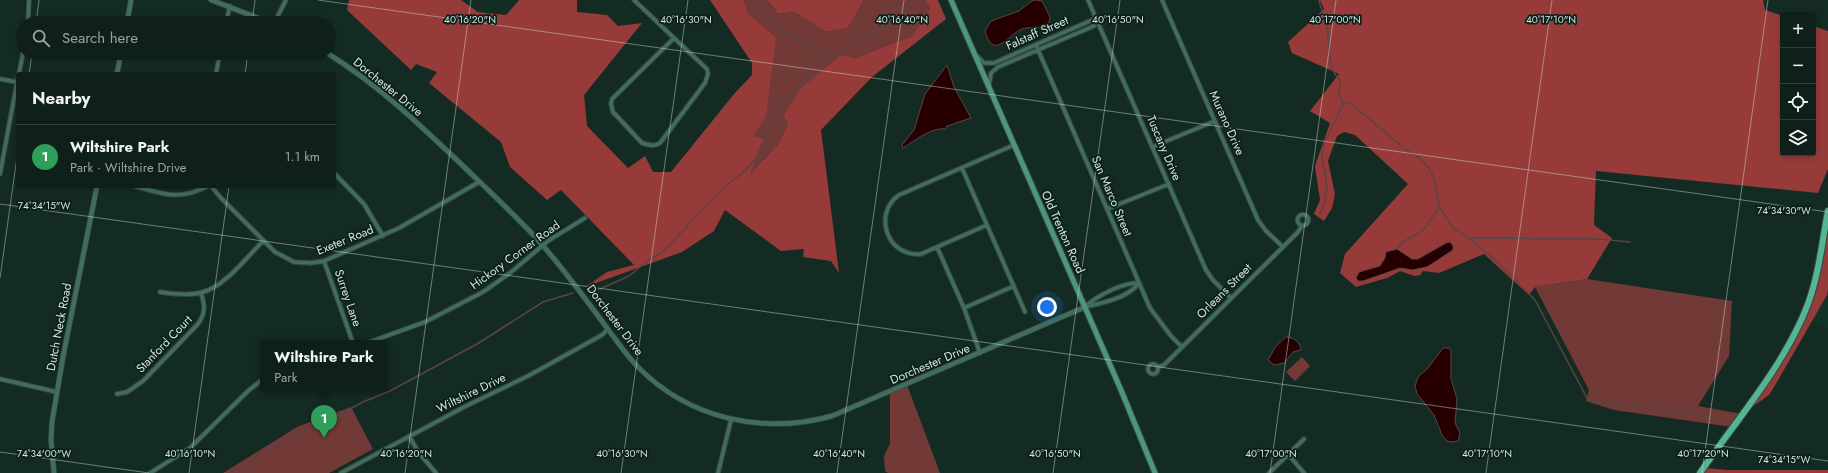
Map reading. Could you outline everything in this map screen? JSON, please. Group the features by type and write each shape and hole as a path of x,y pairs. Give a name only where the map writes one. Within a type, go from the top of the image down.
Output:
{"main road":[{"name":"Old Trenton Road","path":"951,0 1085,307 1155,473"},
{"path":"1700,473 1776,366 1793,337 1807,306 1814,284 1828,211"}],"street":[{"path":"28,16 29,0"},
{"path":"129,16 132,0"},
{"path":"211,0 254,16"},
{"path":"278,16 286,0"},
{"path":"634,0 707,69 708,77 705,84 660,143 657,145 648,145 642,143 613,112 611,104 612,99 674,38"},
{"name":"Tuscany Drive","path":"1088,0 1206,270 1213,280 1231,298"},
{"name":"Murano Drive","path":"1162,0 1258,220 1266,231 1283,247"},
{"path":"228,16 230,6"},
{"name":"Falstaff Street","path":"974,52 979,59 990,64 1092,20 1098,20"},
{"name":"Falstaff Street","path":"989,87 990,77 994,70 1094,26 1098,20"},
{"name":"San Marco Street","path":"1036,45 1139,283 1156,318 1182,347"},
{"name":"Dorchester Drive","path":"336,59 393,100 479,182 543,246 568,274 630,358 658,385 691,405 731,420 755,424 778,424 819,420 851,409 1085,307"},
{"path":"19,72 22,60"},
{"path":"117,72 120,60"},
{"path":"216,72 219,60"},
{"path":"0,79 16,82"},
{"path":"0,174 16,87"},
{"path":"1152,147 1215,121"},
{"path":"987,225 921,254 905,253 899,250 892,243 889,236 886,212 888,205 899,195 1014,145"},
{"path":"962,168 1025,312"},
{"path":"336,175 364,204 383,236"},
{"name":"Exeter Road","path":"212,188 275,252 294,262 311,263 324,261 383,236 479,182"},
{"path":"1107,209 1169,184"},
{"name":"Dutch Neck Road","path":"54,473 52,428 56,392 97,188"},
{"path":"142,188 179,196 192,194 206,188"},
{"name":"Hickory Corner Road","path":"376,340 425,322 483,292 510,273 543,246 585,218"},
{"name":"Orleans Street","path":"1158,367 1164,365 1298,232 1302,226"},
{"path":"160,292 172,294 201,293 222,282 263,241"},
{"path":"937,247 964,308 980,354"},
{"name":"Surrey Lane","path":"324,261 352,340"},
{"path":"1130,282 1139,283 1134,290 1085,307 1091,301 1113,289 1130,282"},
{"path":"964,308 1014,286"},
{"name":"Stanford Court","path":"117,394 127,392 143,380 197,326 202,318 205,308 201,293"},
{"name":"Wiltshire Drive","path":"341,473 466,406 542,369 602,335 608,329"},
{"path":"0,379 56,392"},
{"path":"150,473 190,448 248,391 260,381"},
{"path":"718,473 731,420"},
{"path":"409,436 419,453 436,473"},
{"path":"1269,473 1304,439"},
{"path":"1288,454 1304,473"}],"shaded area":[{"path":"349,0 461,0 478,12 506,15 519,0 577,0 577,12 607,15 618,26 642,23 584,95 587,126 628,168 645,156 653,172 671,172 734,94 752,75 752,63 710,0 744,0 748,13 776,37 766,116 753,136 764,138 750,174 778,144 788,124 784,115 800,89 841,55 855,58 912,36 930,8 925,0 938,0 946,19 872,77 821,130 839,273 831,261 803,257 804,249 781,251 725,210 714,231 682,252 585,287 607,272 634,265 561,190 547,200 510,167 501,142 429,83 437,72 416,64 411,70 347,10"},
{"path":"744,0 767,0 778,14 794,12 826,32 848,28 864,0 925,0 930,8 912,36 855,58 788,124 778,144 749,175 764,138 752,136 776,37 748,13"},
{"path":"767,0 864,0 848,28 826,32 794,12 778,14"},
{"path":"1320,0 1763,0 1765,10 1780,15 1780,156 1816,156 1816,27 1828,31 1828,169 1818,193 1596,171 1594,225 1612,238 1587,279 1535,287 1529,295 1484,254 1439,273 1423,271 1420,275 1415,276 1400,271 1387,278 1356,287 1340,273 1345,254 1408,184 1355,135 1344,132 1337,136 1328,161 1335,194 1332,208 1324,221 1314,214 1320,200 1315,166 1330,123 1310,111 1339,74 1292,53 1288,42 1324,9"},
{"path":"1032,1 1042,1 1050,17 1049,22 1040,27 1022,29 1002,44 992,44 988,40 985,31 991,21 1019,11"},
{"path":"947,65 954,87 971,118 947,126 945,129 929,132 903,148 902,145 914,130 925,94"},
{"path":"1828,211 1827,295 1769,395 1742,414 1776,366 1809,303"},
{"path":"1450,242 1453,246 1453,250 1427,267 1412,270 1400,268 1363,281 1358,281 1356,278 1359,272 1380,266 1385,258 1386,252 1397,249 1412,259 1418,259"},
{"path":"1587,279 1732,301 1729,356 1698,406 1742,414 1732,427 1614,410 1586,401 1589,390 1535,287"},
{"path":"1828,289 1828,329 1812,321"},
{"path":"1286,337 1296,340 1301,350 1293,352 1284,363 1274,365 1268,360 1276,346"},
{"path":"1443,348 1449,348 1451,351 1451,379 1457,399 1455,423 1460,433 1458,441 1453,442 1447,441 1442,435 1434,415 1417,394 1415,386 1418,377 1428,368"},
{"path":"1302,357 1310,366 1295,381 1286,372"},
{"path":"907,385 940,473 888,473 885,471 884,456 890,443 890,392"},
{"path":"351,407 373,449 329,473 223,473 297,427"},
{"path":"1704,468 1727,470 1828,470 1828,473 1700,473"}],"waterway":[{"path":"756,0 774,26 816,50 833,54"},
{"path":"589,291 600,289 629,276 650,259 663,252 701,211 728,184 746,170 757,157 763,143 763,134 770,126 784,102 810,74 811,65 815,61 831,58 840,52 854,38 864,36 889,26 897,20 913,0"},
{"path":"1319,0 1327,24 1331,62 1333,69 1340,80 1339,92 1343,104"},
{"path":"1343,104 1348,102 1351,104 1408,151 1420,158 1429,168 1434,178 1439,207 1454,229 1460,231 1495,260 1535,300 1588,400 1719,418"},
{"path":"1320,214 1325,200 1327,186 1322,156 1324,143 1343,104"},
{"path":"1397,249 1406,240 1422,231 1439,208"},
{"path":"1470,238 1599,239 1630,242"},
{"path":"388,392 477,344 543,302 573,293"},
{"path":"236,473 280,442 332,419 363,402 388,392"}],"place":[{"name":"Wiltshire Park","path":"324,438"}]}
